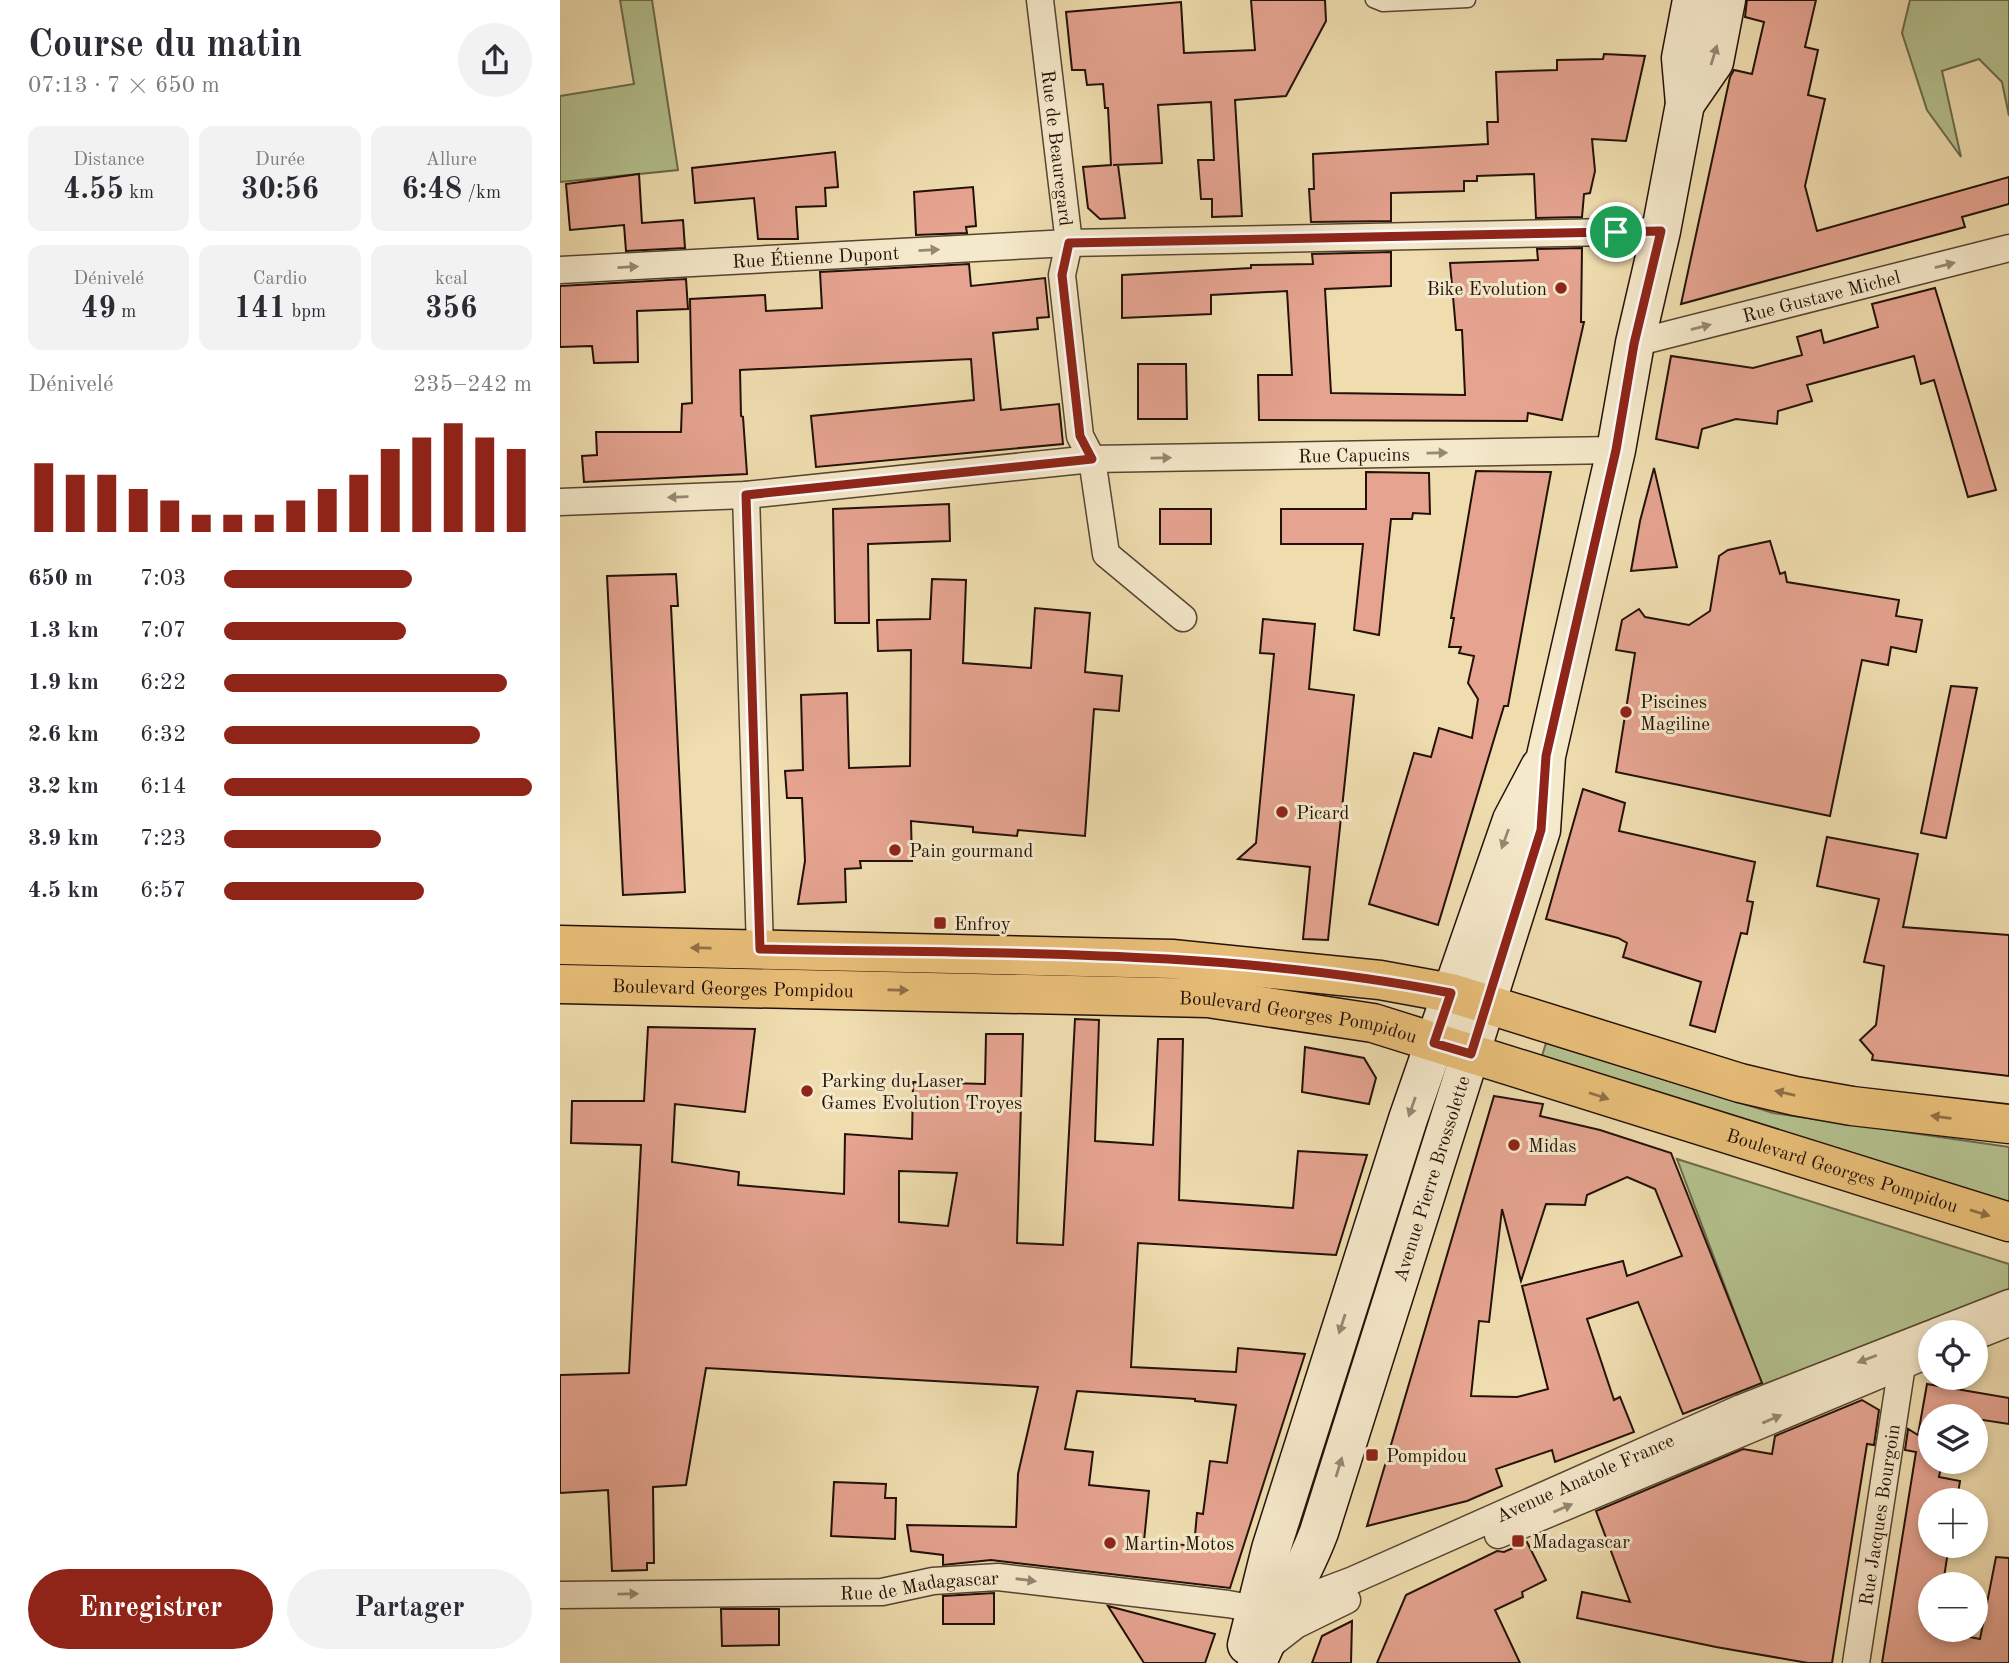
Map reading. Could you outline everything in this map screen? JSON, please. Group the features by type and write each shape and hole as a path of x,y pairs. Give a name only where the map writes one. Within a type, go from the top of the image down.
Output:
{"main road":[{"name":"Avenue Pierre Brossolette","path":"1272,1627 1271,1549 1434,1043 1469,999 1541,830 1546,756 1616,450 1634,344 1661,231 1685,104 1681,58 1692,0"},
{"name":"Avenue Pierre Brossolette","path":"1685,104 1714,62 1726,0"},
{"name":"Boulevard Georges Pompidou","path":"560,945 1172,959 1380,980 1469,999 1740,1083 1795,1096 1852,1106 2009,1124"},
{"name":"Boulevard Georges Pompidou","path":"560,984 1208,998 1373,1023 2009,1222"},
{"name":"Avenue Pierre Brossolette","path":"1272,1627 1307,1564 1471,1054 1469,999"}],"street":[{"name":"Rue de Beauregard","path":"1040,0 1069,243 1062,275 1080,436 1092,459 1106,554 1183,618"},
{"name":"Rue Étienne Dupont","path":"560,271 1069,243 1661,231"},
{"name":"Rue Gustave Michel","path":"1634,344 2009,248"},
{"name":"Rue Capucins","path":"560,502 746,495 1092,459 1616,450"},
{"path":"746,495 760,949"},
{"path":"1966,1320 2009,1303"},
{"path":"1988,1331 2009,1323"},
{"name":"Avenue Anatole France","path":"1272,1627 1353,1580 1741,1408 1918,1339"},
{"name":"Avenue Anatole France","path":"1272,1627 1918,1359"},
{"name":"Rue Jacques Bourgoin","path":"1856,1663 1902,1365"},
{"name":"Rue de Madagascar","path":"560,1595 882,1592 933,1581 998,1577 1272,1627"}],"lane":[{"path":"1373,0 1383,4 1468,0"}],"green space":[{"path":"620,0 652,0 678,170 560,182 560,96 634,84"},
{"path":"1910,0 2009,0 2009,116 2002,82 1979,59 1942,71 1961,157 1927,110 1902,33"},
{"path":"1546,1043 1773,1113 2009,1147 2009,1206 1541,1059"},
{"path":"1677,1159 2009,1264 2009,1289 1929,1320 1918,1320 1918,1324 1762,1385"}],"building":[{"path":"1251,0 1325,0 1326,21 1286,96 1235,100 1242,216 1212,217 1212,199 1201,199 1198,160 1214,160 1211,102 1158,105 1162,163 1113,165 1118,165 1125,218 1100,219 1088,208 1083,167 1111,165 1108,108 1105,108 1103,84 1087,85 1085,70 1072,70 1066,12 1181,2 1184,53 1255,50"},
{"path":"1747,0 1816,0 1805,47 1818,50 1808,95 1825,99 1805,186 1817,231 2009,177 2009,204 1962,217 1965,227 1681,304 1730,77 1734,70 1752,74 1764,22 1745,17"},
{"path":"1604,54 1645,56 1626,141 1592,139 1595,171 1590,193 1584,194 1582,217 1536,218 1534,174 1477,176 1477,181 1464,181 1464,191 1391,193 1391,221 1311,222 1309,189 1314,189 1313,154 1488,144 1487,122 1498,122 1496,72 1557,70 1557,60 1603,59"},
{"path":"835,152 838,187 825,188 826,206 796,207 798,239 758,239 754,198 695,203 692,168"},
{"path":"639,174 642,223 683,220 685,248 626,251 624,225 570,230 566,184"},
{"path":"973,187 976,226 966,227 967,233 916,235 914,192"},
{"path":"1582,248 1581,322 1584,322 1562,420 1528,413 1527,421 1259,420 1258,375 1292,375 1287,291 1211,295 1211,314 1122,318 1122,275 1251,268 1251,265 1313,264 1312,254 1391,252 1391,286 1325,289 1331,393 1465,395 1462,330 1456,330 1450,263 1538,260 1537,249"},
{"path":"969,264 971,286 1045,278 1049,317 1037,318 1038,329 993,333 1001,410 1059,404 1063,444 816,467 811,416 974,400 971,359 740,370 747,474 584,482 582,456 597,455 596,432 681,432 682,404 692,403 690,299 765,295 766,311 822,308 820,272"},
{"path":"686,279 688,309 637,311 638,362 594,363 592,346 560,347 560,286"},
{"path":"1935,288 1996,490 1968,497 1934,380 1921,384 1914,356 1807,385 1812,401 1778,411 1777,424 1736,419 1702,429 1698,448 1656,439 1671,356 1753,368 1802,355 1797,337 1821,330 1824,343 1878,327 1872,304"},
{"path":"1138,364 1186,364 1187,419 1138,419"},
{"path":"1654,468 1677,567 1631,571 1640,521"},
{"path":"1476,471 1551,472 1508,706 1504,706 1438,925 1369,904 1414,753 1431,757 1439,728 1472,738 1478,699 1468,683 1474,656 1459,653 1461,647 1449,647 1454,618 1451,618"},
{"path":"1366,472 1429,473 1430,514 1413,513 1412,519 1391,519 1379,635 1354,630 1363,544 1281,544 1281,509 1366,509"},
{"path":"949,504 950,541 868,544 869,623 835,623 833,509"},
{"path":"1160,509 1211,509 1211,544 1160,544"},
{"path":"1770,541 1780,574 1785,572 1787,582 1899,600 1896,616 1922,620 1916,652 1891,647 1888,665 1862,660 1830,816 1616,772 1635,653 1616,650 1622,620 1639,609 1645,617 1689,625 1710,611 1719,556 1728,550"},
{"path":"676,574 678,606 671,606 685,892 623,895 607,576"},
{"path":"932,579 966,580 963,663 1031,668 1035,608 1090,613 1085,672 1122,676 1119,711 1094,709 1085,836 1018,830 1017,836 973,832 973,827 911,821 912,861 860,861 861,868 845,869 846,902 798,904 805,861 802,798 787,798 785,771 803,770 801,695 847,693 849,768 910,766 911,650 878,651 877,620 930,619"},
{"path":"1263,619 1315,624 1309,689 1354,695 1328,940 1303,939 1310,867 1238,859 1256,843 1274,654 1260,653"},
{"path":"1951,686 1977,688 1946,838 1921,833"},
{"path":"1583,789 1625,803 1619,831 1755,862 1747,901 1753,902 1747,934 1741,933 1715,1032 1690,1025 1701,982 1623,957 1627,943 1618,938 1546,919"},
{"path":"1827,837 1918,854 1903,927 2009,935 2009,1076 1872,1060 1873,1055 1860,1040 1876,1025 1884,966 1864,962 1879,899 1817,886"},
{"path":"1075,1019 1099,1020 1095,1141 1153,1145 1158,1039 1183,1039 1179,1200 1293,1208 1298,1151 1367,1155 1336,1255 1138,1243 1131,1367 1236,1372 1238,1348 1305,1354 1230,1588 991,1560 943,1565 943,1555 911,1551 907,1525 1016,1527 1018,1474 1038,1387 706,1368 686,1485 653,1487 654,1563 647,1563 647,1570 612,1571 608,1490 560,1493 560,1375 629,1373 641,1145 571,1143 572,1101 644,1101 648,1027 755,1029 745,1112 675,1104 672,1162 739,1172 738,1185 844,1194 845,1134 912,1139 913,1082 985,1084 986,1034 1023,1034 1017,1243 1063,1245","holes":["899,1171 957,1173 948,1226 899,1222","1077,1391 1195,1399 1236,1405 1227,1463 1210,1461 1203,1514 1197,1513 1194,1546 1144,1541 1149,1491 1089,1485 1093,1452 1065,1449"]},
{"path":"1305,1047 1364,1058 1376,1078 1369,1104 1302,1092"},
{"path":"1494,1096 1543,1104 1540,1116 1600,1130 1671,1153 1762,1383 1683,1414 1638,1302 1587,1319 1614,1400 1620,1397 1634,1432 1555,1462 1552,1450 1496,1469 1502,1486 1467,1501 1367,1526","holes":["1627,1177 1655,1189 1682,1256 1627,1276 1623,1261 1522,1286 1548,1389 1517,1397 1471,1396 1479,1321 1489,1322 1502,1209 1521,1281 1546,1204 1585,1205 1587,1195"]},
{"path":"1926,1390 1962,1390 2009,1398 2009,1424 1988,1421 1988,1404 1923,1404"},
{"path":"1862,1400 1879,1410 1874,1445 1867,1444 1832,1663 1808,1663 1716,1647 1577,1618 1582,1592 1630,1602 1596,1511 1743,1449 1772,1454 1775,1436"},
{"path":"1908,1429 1918,1435 1918,1474 1940,1474 1939,1477 1960,1481 1959,1488 1918,1488 1918,1558 1947,1558 1945,1572 1918,1572 1918,1642 1988,1642 1988,1598 1996,1557 2009,1558 2009,1663 1882,1663 1916,1452 1905,1450"},
{"path":"834,1482 886,1484 885,1498 896,1498 895,1539 831,1536"},
{"path":"1527,1542 1546,1580 1522,1592 1523,1597 1495,1610 1520,1663 1377,1663 1406,1595 1497,1551 1504,1552"},
{"path":"994,1593 994,1624 943,1624 943,1596"},
{"path":"1108,1606 1215,1634 1205,1663 1144,1663"},
{"path":"721,1609 779,1609 779,1645 722,1646"},
{"path":"1352,1621 1351,1663 1312,1663 1322,1636"}],"place":[{"name":"Bike Evolution","path":"1561,288"},
{"name":"Piscines Magiline","path":"1626,712"},
{"name":"Picard","path":"1282,812"},
{"name":"Pain gourmand","path":"895,850"},
{"name":"Enfroy","path":"940,923"},
{"name":"Parking du Laser Games Evolution Troyes","path":"807,1091"},
{"name":"Midas","path":"1514,1145"},
{"name":"Pompidou","path":"1372,1455"},
{"name":"Madagascar","path":"1518,1541"},
{"name":"Martin Motos","path":"1110,1543"}],"route":[{"path":"1661,231 1634,344 1616,450 1546,756 1541,830 1471,1054 1434,1043 1451,993 1393,982 1172,959 760,949 746,495 1092,459 1080,436 1062,275 1069,243 1616,232 1661,231"}]}
